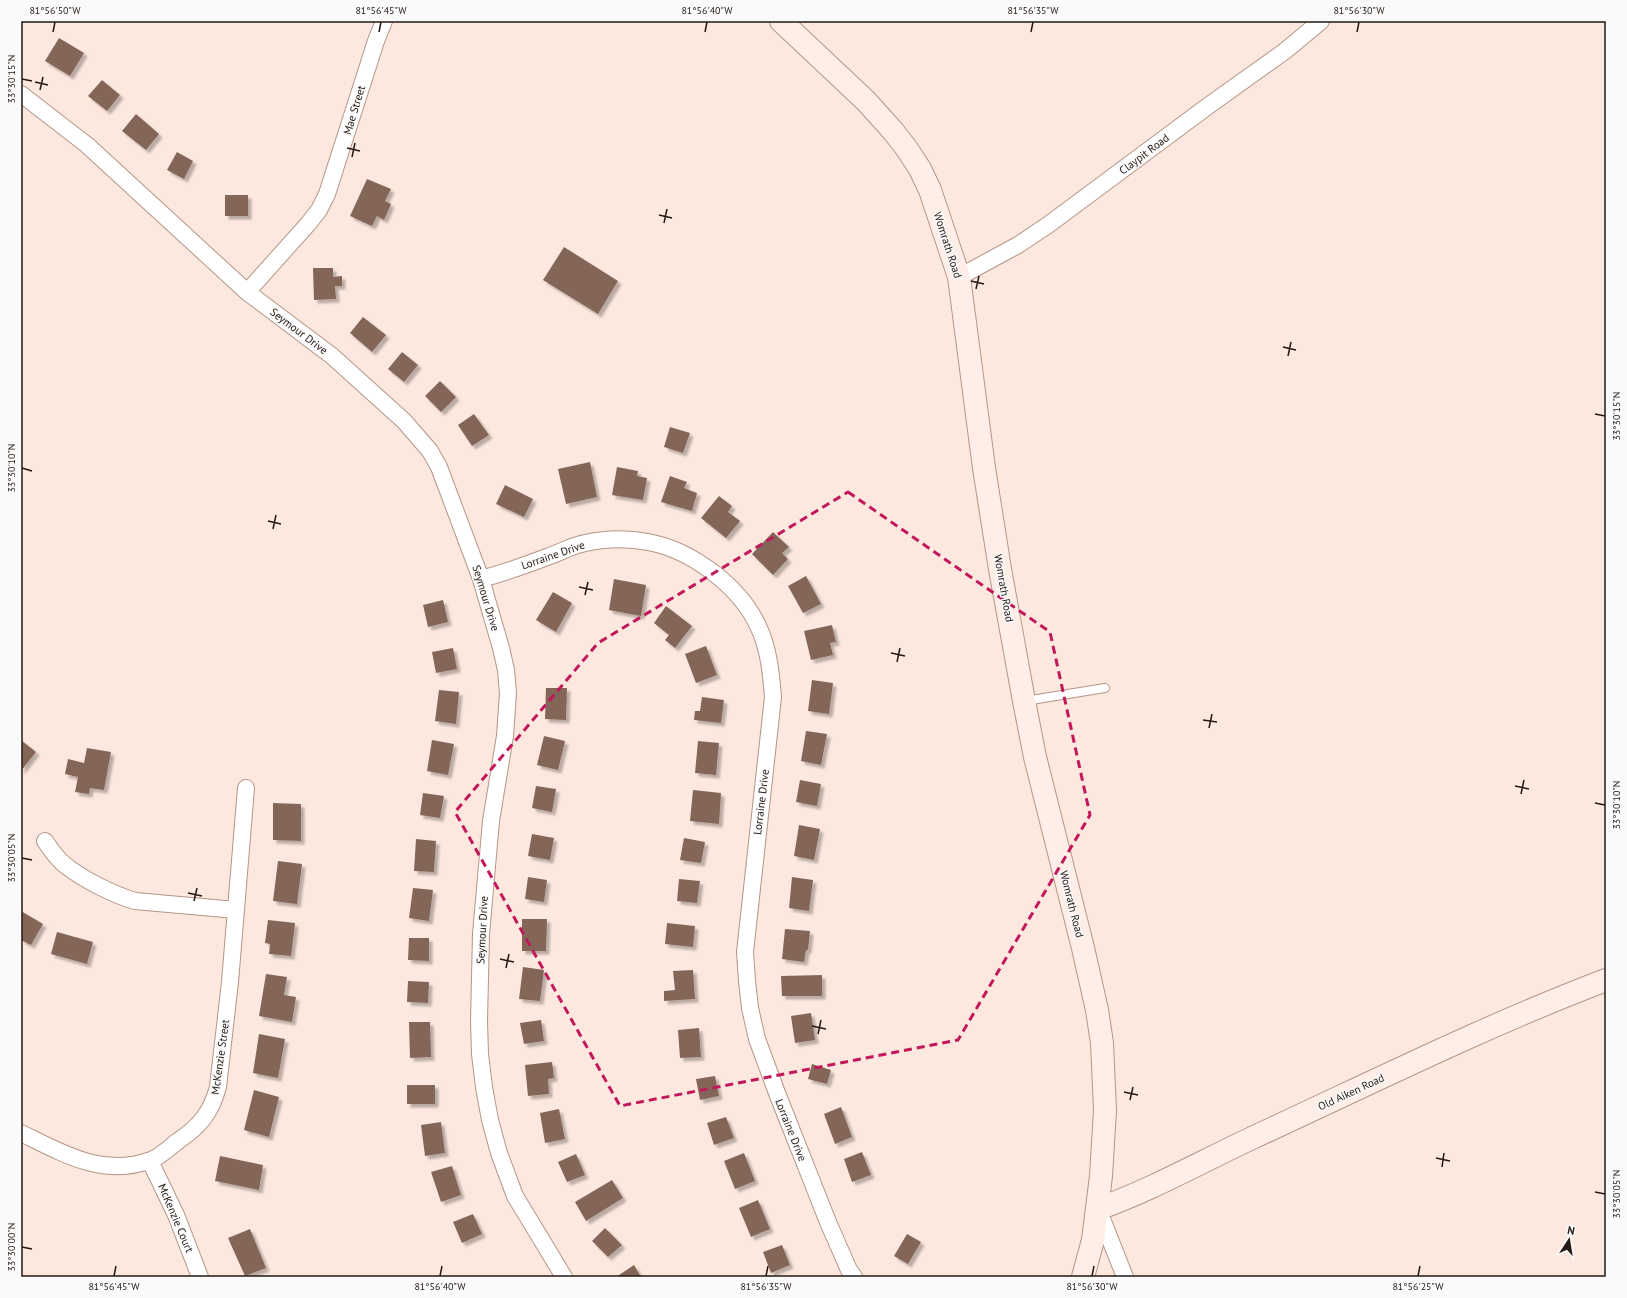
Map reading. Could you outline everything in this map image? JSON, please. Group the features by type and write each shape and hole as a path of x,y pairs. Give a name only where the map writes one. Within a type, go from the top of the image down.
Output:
{"street":[{"name":"Mae Street","path":"247,292 308,224 327,194 384,21"},
{"name":"Womrath Road","path":"781,21 866,101 907,149 920,169 930,190 959,277 984,468 1000,569 1024,701 1035,757 1083,948 1097,1010 1102,1043 1104,1110 1101,1176 1093,1240 1083,1277"},
{"name":"Claypit Road","path":"959,277 1018,246 1048,225 1208,106 1285,51 1321,21"},
{"name":"Seymour Drive","path":"21,94 87,145 247,292 332,356 418,435 430,450 439,468 481,579 501,648 506,670 508,693 505,736 491,820 481,934 479,1021 480,1054 484,1087 499,1153 515,1196 564,1277"},
{"name":"Lorraine Drive","path":"481,579 582,544 631,540 663,546 699,563 728,584 751,612 759,628 765,646 770,667 773,697 745,952 746,980 750,1008 757,1039 776,1093 831,1229 849,1270 854,1277"},
{"name":"McKenzie Street","path":"21,1132 76,1159 92,1164 108,1166 128,1165 150,1160 191,1132 205,1118 214,1100 220,1072 246,788"},
{"path":"45,841 64,865 80,876 123,898 135,901 236,910"},
{"name":"Old Aiken Road","path":"1098,1209 1129,1198 1196,1164 1446,1047 1533,1009 1606,980"},
{"name":"McKenzie Court","path":"150,1160 176,1215 200,1277"},
{"path":"1098,1209 1125,1277"}],"lane":[{"path":"1024,701 1105,688"}],"highlighted area":[{"path":"848,492 1050,632 1090,815 958,1040 620,1106 455,812 598,643"}],"building":[{"path":"59,38 84,53 70,76 45,61"},
{"path":"102,80 120,95 107,111 88,96"},
{"path":"136,114 159,134 146,150 122,131"},
{"path":"177,152 193,161 184,179 167,170"},
{"path":"367,179 391,189 385,201 391,204 384,220 377,216 372,226 350,216"},
{"path":"225,195 248,195 248,216 225,216"},
{"path":"564,247 618,281 598,314 543,280"},
{"path":"313,268 333,268 333,277 342,276 342,286 335,286 336,299 314,300"},
{"path":"363,317 386,335 372,352 350,333"},
{"path":"402,352 418,365 404,382 388,369"},
{"path":"440,381 456,397 441,412 425,396"},
{"path":"474,414 489,435 472,446 458,425"},
{"path":"670,427 690,433 683,453 664,447"},
{"path":"590,462 597,497 566,504 558,469"},
{"path":"617,467 638,471 637,476 647,478 643,500 612,495"},
{"path":"670,476 687,482 684,488 697,493 692,511 661,502"},
{"path":"505,485 533,499 524,517 496,504"},
{"path":"719,496 732,506 728,512 740,521 726,538 701,518"},
{"path":"773,532 789,547 782,553 788,559 773,575 752,554"},
{"path":"806,576 821,604 803,613 788,586"},
{"path":"614,579 646,585 641,616 609,610"},
{"path":"553,592 572,603 556,632 536,620"},
{"path":"443,600 448,622 428,627 423,605"},
{"path":"666,606 692,626 675,648 665,640 669,635 654,623"},
{"path":"832,625 836,642 830,643 833,655 811,660 804,631"},
{"path":"706,646 717,675 696,683 685,654"},
{"path":"453,648 457,669 436,673 432,652"},
{"path":"812,680 833,683 829,714 808,711"},
{"path":"546,688 567,688 566,720 545,719"},
{"path":"439,690 459,692 456,724 435,721"},
{"path":"702,697 724,700 721,723 694,720 695,711 700,711"},
{"path":"806,731 827,734 821,765 801,761"},
{"path":"544,736 565,741 558,770 537,765"},
{"path":"21,740 36,752 21,771"},
{"path":"432,740 454,744 448,775 427,771"},
{"path":"698,741 719,743 716,775 695,773"},
{"path":"87,748 111,752 104,790 90,788 89,794 75,792 78,777 65,774 68,759 84,763"},
{"path":"800,780 821,784 817,806 796,802"},
{"path":"536,786 556,789 552,812 532,808"},
{"path":"693,790 721,793 719,824 690,821"},
{"path":"423,793 444,796 440,818 420,815"},
{"path":"273,803 301,804 301,841 273,840"},
{"path":"799,825 820,829 814,860 794,856"},
{"path":"532,834 554,838 550,860 528,856"},
{"path":"684,838 705,842 701,863 680,860"},
{"path":"416,839 436,841 434,872 414,871"},
{"path":"278,861 302,864 297,904 273,901"},
{"path":"528,877 547,880 544,902 525,899"},
{"path":"792,877 813,880 809,911 789,908"},
{"path":"679,879 700,881 697,903 677,901"},
{"path":"413,888 433,890 429,921 409,918"},
{"path":"21,911 43,924 31,945 21,940"},
{"path":"522,919 547,919 546,951 522,951"},
{"path":"268,920 295,923 291,956 269,954 270,944 265,943"},
{"path":"667,923 695,926 693,947 665,944"},
{"path":"785,929 810,931 808,950 806,950 804,962 782,959"},
{"path":"57,932 93,942 87,964 51,954"},
{"path":"409,938 429,938 429,961 408,960"},
{"path":"523,967 544,970 540,1001 519,999"},
{"path":"693,970 695,999 664,1001 664,991 675,990 673,971"},
{"path":"266,974 287,977 284,995 296,997 292,1022 259,1016"},
{"path":"822,975 822,996 782,996 781,976"},
{"path":"408,981 429,982 428,1003 407,1002"},
{"path":"811,1013 815,1040 795,1043 791,1016"},
{"path":"541,1020 544,1041 524,1044 520,1023"},
{"path":"409,1022 430,1022 431,1057 410,1058"},
{"path":"699,1028 701,1057 680,1058 678,1030"},
{"path":"259,1034 285,1039 278,1078 253,1073"},
{"path":"552,1062 554,1078 548,1079 549,1094 528,1096 525,1065"},
{"path":"812,1064 831,1070 827,1084 808,1079"},
{"path":"715,1076 719,1096 700,1100 696,1079"},
{"path":"407,1085 435,1085 435,1104 407,1104"},
{"path":"254,1090 279,1097 269,1137 244,1130"},
{"path":"841,1107 852,1137 835,1144 824,1114"},
{"path":"559,1109 565,1139 545,1143 540,1113"},
{"path":"726,1117 734,1138 714,1145 707,1123"},
{"path":"441,1122 445,1153 425,1156 421,1125"},
{"path":"862,1152 871,1175 852,1182 844,1159"},
{"path":"744,1153 755,1181 735,1189 724,1161"},
{"path":"576,1154 585,1175 567,1182 558,1162"},
{"path":"220,1156 263,1165 259,1190 215,1181"},
{"path":"452,1166 461,1195 441,1202 431,1172"},
{"path":"612,1180 623,1198 586,1221 575,1202"},
{"path":"758,1200 770,1229 751,1237 739,1208"},
{"path":"473,1214 482,1234 462,1243 453,1222"},
{"path":"605,1228 622,1245 608,1257 592,1241"},
{"path":"250,1229 266,1268 245,1276 228,1238"},
{"path":"907,1234 921,1242 908,1264 894,1256"},
{"path":"782,1245 790,1265 771,1273 763,1252"},
{"path":"634,1265 641,1277 616,1277"}]}
